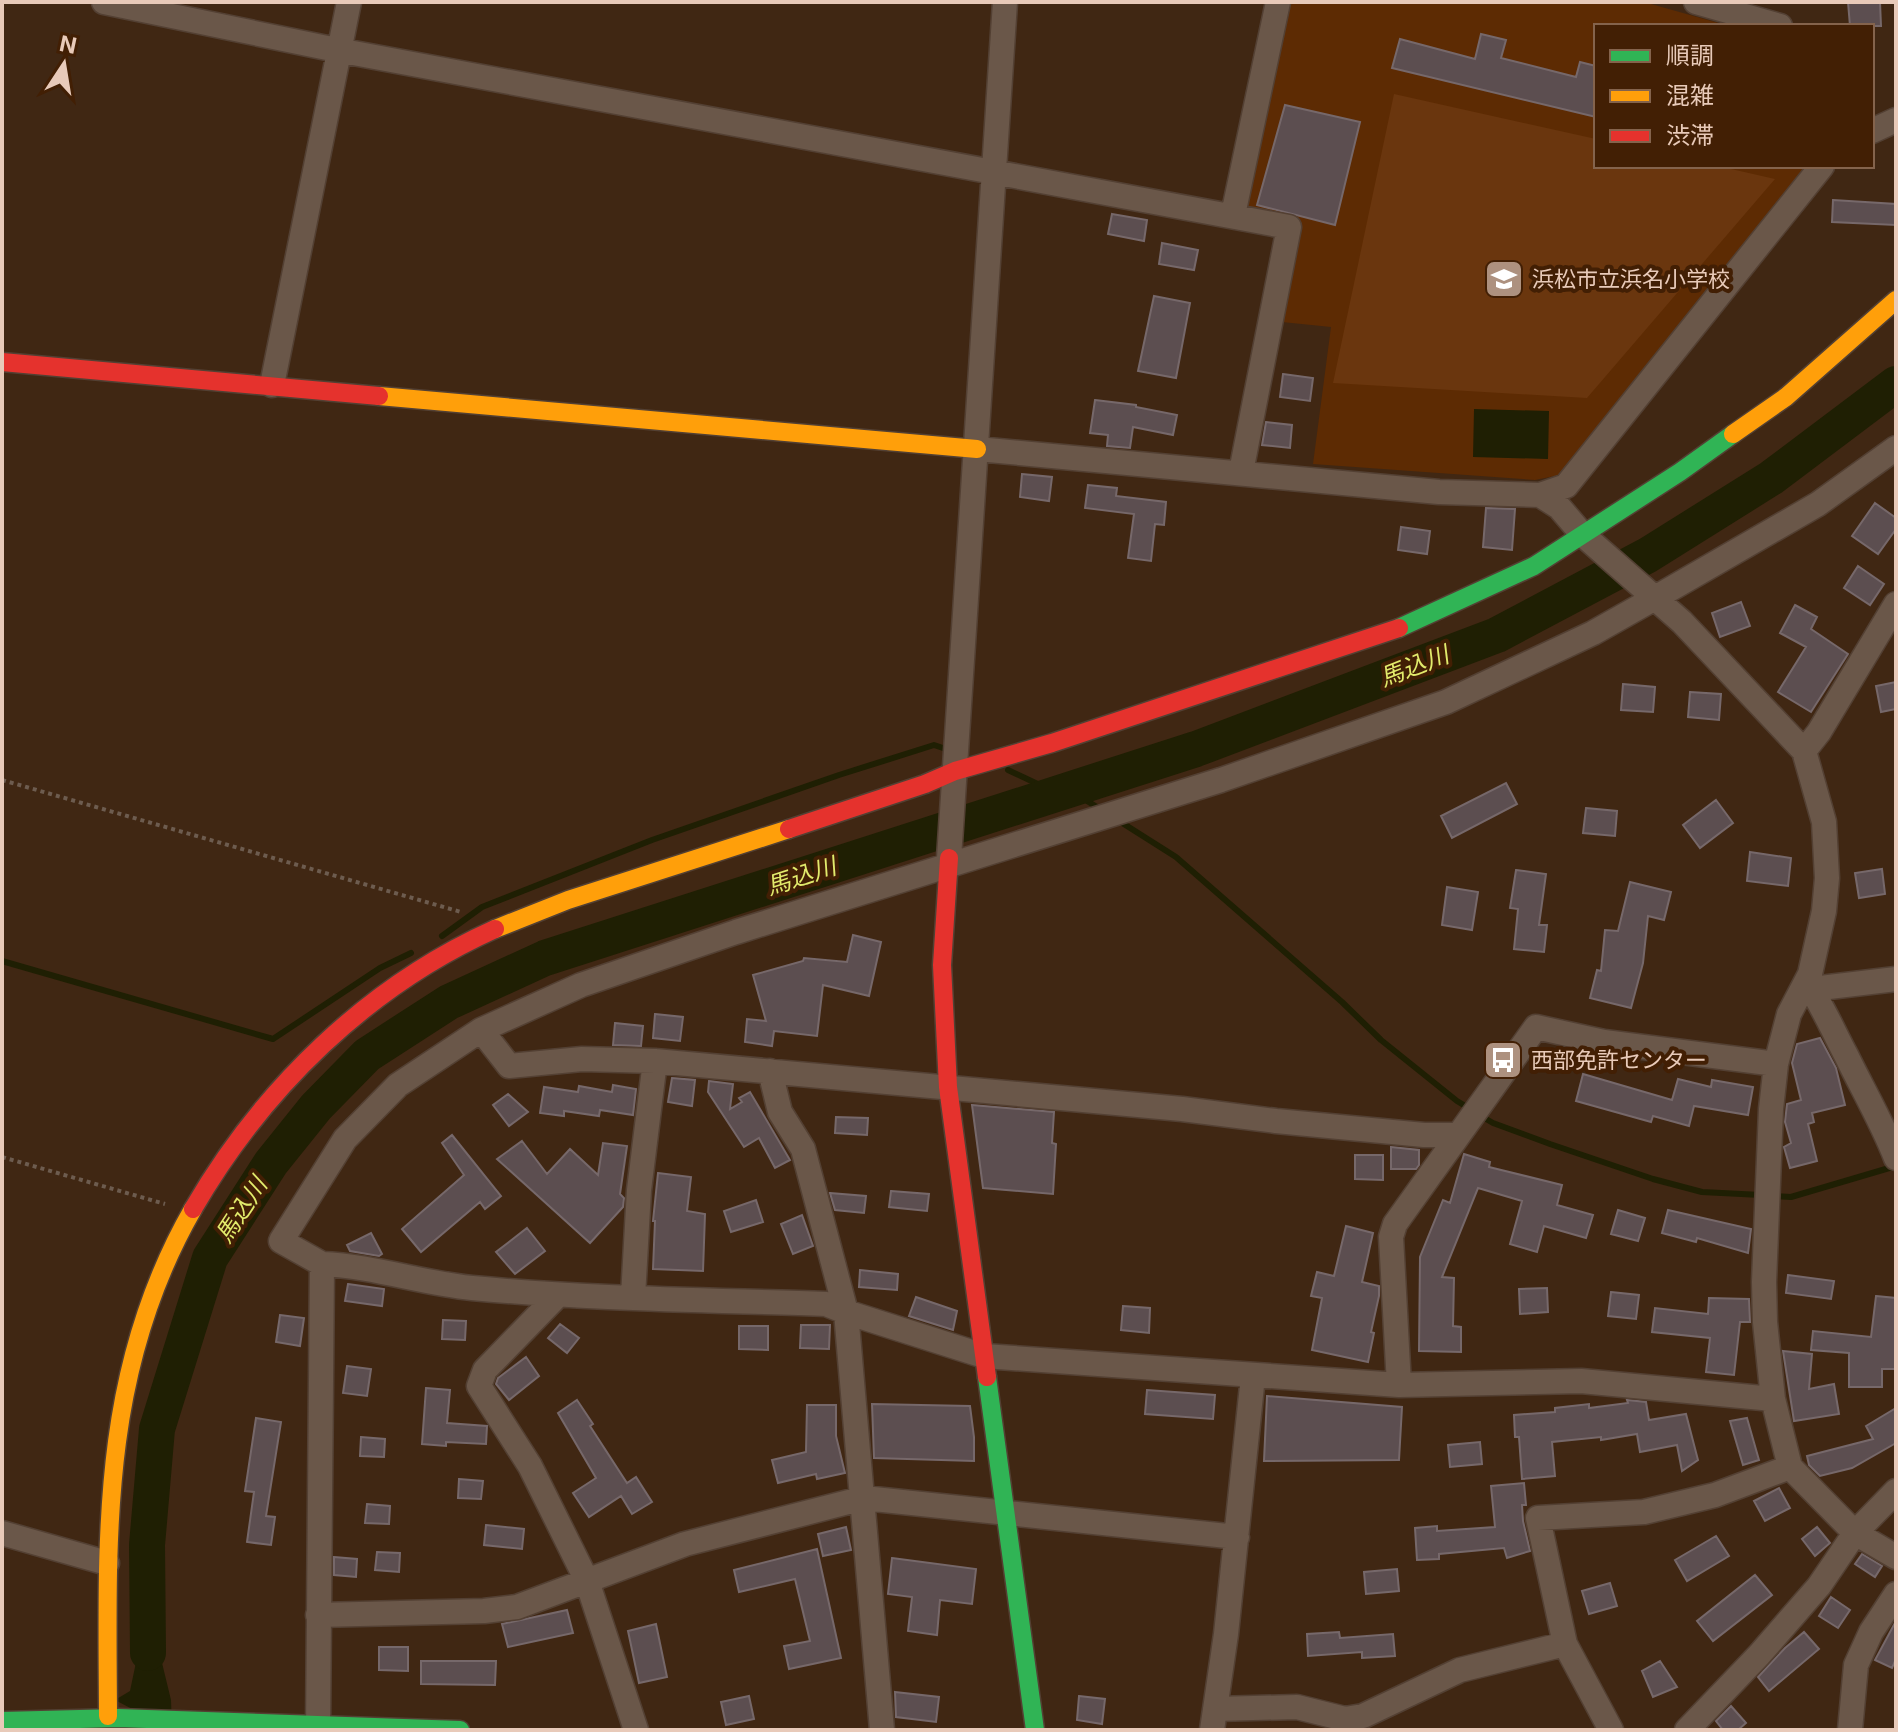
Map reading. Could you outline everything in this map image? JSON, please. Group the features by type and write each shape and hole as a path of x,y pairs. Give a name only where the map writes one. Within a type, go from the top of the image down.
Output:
{"street":[{"path":"104,2 339,50 1289,227 1241,472"},
{"path":"272,385 349,2"},
{"path":"1005,2 942,965 948,1087 1035,1730"},
{"path":"1233,215 1278,2"},
{"path":"1696,2 1773,24"},
{"path":"1874,130 1896,120"},
{"path":"2,362 1439,492 1540,495 1566,486 1820,168"},
{"path":"108,1716 107,1563 117,1428 127,1375 169,1251 190,1211 233,1144 280,1087 351,1019 392,986 441,955 495,929 577,897 1392,631 1534,566 1680,472 1786,397 1896,300"},
{"path":"1773,1399 1581,1381 1399,1385 984,1356 826,1304 557,1296 442,1285 344,1265 322,1264 281,1241 345,1139 398,1085 481,1030 581,985 736,932 949,862 1221,780 1446,702 1593,633 1818,504 1896,448"},
{"path":"1540,495 1559,507 1582,534 1655,598 1746,687 1804,751 1806,766 1820,802 1827,846 1824,911 1809,986 1789,1014 1776,1064 1765,1322 1773,1399 1790,1467 1855,1533 1896,1557"},
{"path":"1804,751 1819,732 1896,604"},
{"path":"1809,986 1896,979"},
{"path":"1809,986 1820,1000 1883,1124 1895,1155"},
{"path":"1399,1385 1391,1237 1395,1224 1536,1027 1604,1042 1776,1064"},
{"path":"481,1030 509,1066 582,1059 655,1061 1182,1109 1424,1135 1462,1129"},
{"path":"633,1297 639,1190 655,1061"},
{"path":"770,1071 780,1112 803,1149 846,1312 882,1730"},
{"path":"318,1726 322,1264"},
{"path":"557,1296 485,1370 479,1386 530,1466 587,1581 636,1730"},
{"path":"1253,1376 1214,1720 1297,1707 1345,1719 1363,1716 1460,1670 1565,1644"},
{"path":"1611,1730 1565,1644 1538,1518 1644,1512 1715,1495 1790,1467"},
{"path":"1687,1730 1759,1655 1819,1586 1855,1533 1896,1491"},
{"path":"318,1615 484,1611 517,1607 685,1544 864,1498 1237,1537"},
{"path":"2,1533 107,1563"},
{"path":"1850,1730 1856,1665 1871,1632 1896,1594"},
{"path":"2,1721 108,1716 460,1730"}],"path":[{"path":"2,780 456,911"},
{"path":"2,1157 190,1211"}],"shaded area":[{"name":"浜松市立浜名小学校","path":"1289,2 1644,2 1722,24 1594,24 1594,168 1805,168 1560,475 1535,480 1313,464 1331,327 1282,322 1300,236 1241,219"},
{"path":"1394,94 1594,139 1594,168 1727,168 1775,179 1587,398 1333,383"},
{"path":"1474,409 1549,411 1548,459 1473,457"},
{"path":"148,1605 171,1700 172,1730 115,1700 130,1691"}],"building":[{"path":"1848,2 1880,2 1881,26 1850,24"},
{"path":"1481,34 1506,40 1501,58 1576,77 1580,62 1594,66 1594,117 1392,68 1400,39 1475,59"},
{"path":"1285,105 1360,122 1335,225 1257,205"},
{"path":"1833,200 1896,204 1896,225 1832,222"},
{"path":"1112,214 1147,220 1144,241 1108,234"},
{"path":"1162,243 1198,250 1194,270 1159,264"},
{"path":"1154,296 1190,303 1176,378 1138,371"},
{"path":"1283,374 1313,378 1310,401 1280,397"},
{"path":"1095,400 1136,405 1177,415 1173,435 1133,427 1130,448 1107,446 1108,435 1090,433"},
{"path":"1266,422 1292,425 1290,448 1262,445"},
{"path":"1022,474 1052,477 1049,501 1020,497"},
{"path":"1088,485 1117,488 1116,496 1166,502 1164,525 1155,524 1151,561 1128,558 1134,514 1085,508"},
{"path":"1875,503 1896,518 1896,529 1878,554 1852,536"},
{"path":"1486,508 1515,509 1512,550 1483,547"},
{"path":"1401,527 1430,531 1427,554 1398,550"},
{"path":"1858,566 1884,584 1870,605 1844,588"},
{"path":"1741,602 1750,626 1720,637 1712,613"},
{"path":"1795,605 1817,617 1811,629 1848,654 1811,712 1778,692 1806,647 1780,633"},
{"path":"1896,682 1896,709 1881,712 1876,686"},
{"path":"1623,684 1655,687 1653,712 1621,710"},
{"path":"1690,692 1721,694 1719,720 1688,717"},
{"path":"1506,783 1517,804 1452,838 1441,816"},
{"path":"1716,800 1733,823 1700,848 1683,825"},
{"path":"1586,808 1617,811 1615,836 1583,833"},
{"path":"1750,852 1791,858 1788,886 1747,881"},
{"path":"1882,869 1885,894 1859,898 1855,873"},
{"path":"1516,870 1546,874 1539,925 1547,925 1544,952 1514,949 1518,909 1510,908"},
{"path":"1630,882 1671,892 1664,920 1648,916 1643,963 1631,1008 1590,998 1597,970 1601,971 1605,930 1618,931"},
{"path":"1447,887 1478,892 1472,930 1442,925"},
{"path":"853,935 881,942 869,996 823,985 817,1036 774,1031 772,1046 745,1042 747,1019 766,1021 753,975 803,961 804,958 847,962"},
{"path":"655,1014 683,1017 680,1041 653,1038"},
{"path":"615,1023 643,1026 641,1046 613,1045"},
{"path":"1820,1038 1836,1068 1845,1105 1812,1113 1814,1122 1808,1124 1817,1161 1790,1168 1784,1147 1791,1143 1785,1122 1787,1104 1801,1100 1792,1063 1797,1044"},
{"path":"1583,1074 1672,1100 1678,1079 1711,1087 1712,1080 1753,1087 1748,1115 1694,1106 1689,1126 1653,1116 1651,1122 1576,1101"},
{"path":"672,1078 695,1080 692,1106 668,1102"},
{"path":"709,1081 733,1084 730,1109 742,1102 739,1098 750,1092 790,1160 775,1168 759,1138 744,1147 708,1092"},
{"path":"613,1085 636,1089 633,1115 600,1110 599,1116 564,1111 564,1116 540,1113 544,1087 578,1092 579,1086 612,1092"},
{"path":"508,1094 528,1112 509,1126 493,1105"},
{"path":"972,1105 1054,1112 1053,1194 983,1188"},
{"path":"836,1117 868,1118 867,1135 835,1133"},
{"path":"452,1135 501,1196 485,1209 480,1202 421,1252 402,1229 464,1175 442,1143"},
{"path":"522,1141 547,1174 570,1149 598,1175 603,1143 627,1146 620,1194 624,1198 623,1207 590,1243 497,1159"},
{"path":"1391,1147 1419,1150 1416,1169 1391,1169"},
{"path":"1464,1154 1490,1162 1489,1167 1562,1185 1557,1205 1593,1215 1586,1238 1544,1226 1537,1252 1510,1244 1522,1201 1478,1188 1442,1277 1454,1278 1453,1326 1461,1327 1461,1352 1419,1351 1420,1257 1443,1200 1450,1203"},
{"path":"1355,1155 1383,1155 1383,1180 1355,1179"},
{"path":"658,1173 691,1177 687,1211 705,1214 703,1271 653,1269 653,1221"},
{"path":"891,1191 929,1194 927,1211 889,1207"},
{"path":"830,1193 866,1196 864,1213 835,1210"},
{"path":"756,1200 763,1222 731,1232 724,1211"},
{"path":"1618,1210 1645,1218 1638,1241 1611,1234"},
{"path":"1668,1210 1751,1229 1748,1253 1697,1238 1696,1242 1662,1233"},
{"path":"802,1215 813,1246 793,1254 781,1224"},
{"path":"1346,1226 1373,1233 1362,1282 1379,1286 1368,1362 1312,1350 1322,1298 1311,1296 1317,1272 1334,1276"},
{"path":"527,1228 545,1251 515,1274 496,1252"},
{"path":"371,1233 382,1254 350,1251 347,1245"},
{"path":"860,1270 898,1274 897,1290 859,1287"},
{"path":"1788,1275 1834,1281 1831,1299 1786,1293"},
{"path":"348,1284 384,1289 382,1306 345,1301"},
{"path":"1547,1288 1548,1312 1520,1314 1519,1289"},
{"path":"1611,1292 1639,1295 1636,1319 1608,1316"},
{"path":"1876,1296 1896,1298 1896,1369 1882,1369 1882,1387 1849,1387 1849,1353 1811,1350 1813,1331 1871,1337"},
{"path":"916,1297 957,1311 953,1330 909,1316"},
{"path":"1709,1298 1749,1299 1750,1322 1740,1322 1734,1375 1706,1372 1710,1338 1652,1332 1655,1308 1708,1314"},
{"path":"1123,1306 1150,1308 1149,1333 1121,1330"},
{"path":"280,1315 304,1318 300,1346 276,1342"},
{"path":"443,1320 466,1321 465,1340 442,1339"},
{"path":"560,1324 579,1338 567,1353 548,1338"},
{"path":"801,1325 830,1325 829,1349 800,1348"},
{"path":"739,1326 768,1326 768,1350 739,1349"},
{"path":"1783,1351 1812,1354 1809,1389 1834,1384 1839,1414 1794,1421"},
{"path":"526,1357 539,1376 509,1400 496,1384 498,1378"},
{"path":"347,1366 371,1369 367,1396 343,1393"},
{"path":"426,1388 450,1390 447,1423 487,1426 486,1444 422,1444"},
{"path":"1147,1390 1215,1395 1213,1419 1145,1414"},
{"path":"1267,1396 1402,1407 1399,1460 1264,1461"},
{"path":"577,1400 627,1483 636,1477 652,1502 632,1514 621,1496 589,1517 573,1493 596,1478 558,1413"},
{"path":"1627,1400 1646,1402 1649,1420 1686,1414 1698,1460 1682,1471 1677,1445 1640,1452 1637,1434 1601,1440 1601,1437 1552,1442 1555,1476 1522,1479 1514,1415 1555,1412 1555,1408 1589,1404 1589,1408 1628,1403"},
{"path":"872,1404 970,1406 974,1461 874,1458"},
{"path":"807,1405 836,1405 836,1436 845,1473 817,1479 816,1474 778,1483 772,1460 806,1452"},
{"path":"1896,1408 1896,1443 1852,1468 1820,1476 1809,1465 1807,1456 1873,1439 1866,1426"},
{"path":"256,1418 281,1422 266,1516 275,1517 271,1545 247,1542 254,1492 245,1491"},
{"path":"1747,1418 1759,1460 1743,1465 1730,1421"},
{"path":"361,1437 385,1439 384,1457 360,1456"},
{"path":"1480,1442 1482,1464 1450,1467 1448,1445"},
{"path":"459,1479 483,1481 481,1499 458,1498"},
{"path":"1524,1483 1526,1505 1522,1505 1523,1521 1530,1551 1507,1558 1504,1548 1439,1554 1439,1559 1417,1560 1415,1528 1437,1526 1437,1531 1495,1527 1491,1486"},
{"path":"1779,1488 1790,1508 1765,1521 1754,1501"},
{"path":"367,1504 390,1506 389,1524 365,1523"},
{"path":"486,1525 524,1529 522,1549 484,1545"},
{"path":"846,1527 851,1550 823,1556 818,1534"},
{"path":"1817,1527 1830,1543 1815,1556 1802,1539"},
{"path":"1716,1536 1729,1556 1687,1581 1675,1560"},
{"path":"817,1549 841,1658 789,1669 784,1646 810,1641 795,1579 739,1592 734,1570"},
{"path":"377,1552 400,1553 399,1572 375,1570"},
{"path":"1862,1554 1882,1566 1875,1577 1855,1564"},
{"path":"334,1557 357,1559 356,1577 334,1575"},
{"path":"892,1558 976,1569 972,1604 940,1600 937,1635 908,1631 912,1597 888,1594"},
{"path":"1397,1569 1399,1591 1366,1594 1364,1572"},
{"path":"1755,1575 1772,1595 1713,1641 1697,1621"},
{"path":"1610,1583 1617,1606 1589,1614 1582,1591"},
{"path":"1831,1597 1850,1610 1838,1628 1819,1616"},
{"path":"567,1610 573,1633 508,1647 502,1624"},
{"path":"1896,1621 1896,1659 1892,1668 1875,1660"},
{"path":"656,1624 667,1677 639,1683 628,1631"},
{"path":"1339,1632 1340,1638 1393,1634 1395,1656 1362,1658 1362,1652 1308,1656 1307,1634"},
{"path":"1804,1632 1819,1649 1769,1691 1758,1677"},
{"path":"379,1647 408,1647 408,1671 379,1670"},
{"path":"421,1661 496,1661 495,1685 421,1684"},
{"path":"1660,1661 1677,1687 1653,1697 1642,1671"},
{"path":"895,1692 939,1697 936,1722 896,1717"},
{"path":"749,1696 754,1719 726,1725 721,1702"},
{"path":"1079,1696 1105,1699 1102,1724 1077,1720"},
{"path":"1731,1706 1746,1723 1738,1730 1723,1730 1716,1721"}],"waterway":[{"name":"馬込川","path":"148,1653 147,1545 157,1429 210,1258 271,1163 316,1107 367,1055 449,1002 545,958 1196,749 1497,635 1648,555 1771,478 1896,384"},
{"path":"442,936 482,907 652,840 934,745 952,751"},
{"name":"馬込川","path":"1008,770 1059,794 1081,797 1103,811"},
{"path":"1116,819 1176,857 1381,1040 1472,1110"},
{"path":"2,961 273,1039 380,968 411,953"},
{"path":"1481,1116 1550,1144 1653,1179 1702,1192 1761,1195"},
{"path":"1772,1196 1791,1197 1896,1166"}],"traffic: fast":[{"path":"1399,628 1534,566 1733,434"},
{"path":"987,1377 1035,1730"},
{"path":"2,1721 118,1718 460,1730"}],"traffic: slow":[{"path":"1733,434 1786,397 1896,300"},
{"path":"379,396 977,449"},
{"path":"495,929 568,900 789,829"},
{"path":"108,1716 110,1519 115,1456 125,1393 140,1331 163,1270 193,1209"}],"traffic: jam":[{"path":"2,362 379,396"},
{"path":"789,829 955,771 1052,743 1399,628"},
{"path":"949,858 942,965 948,1087 987,1377"},
{"path":"193,1209 252,1122 323,1045 404,980 448,952 495,929"}],"place":[{"name":"浜松市立浜名小学校","path":"1504,279"},
{"name":"西部免許センター","path":"1503,1060"}]}
